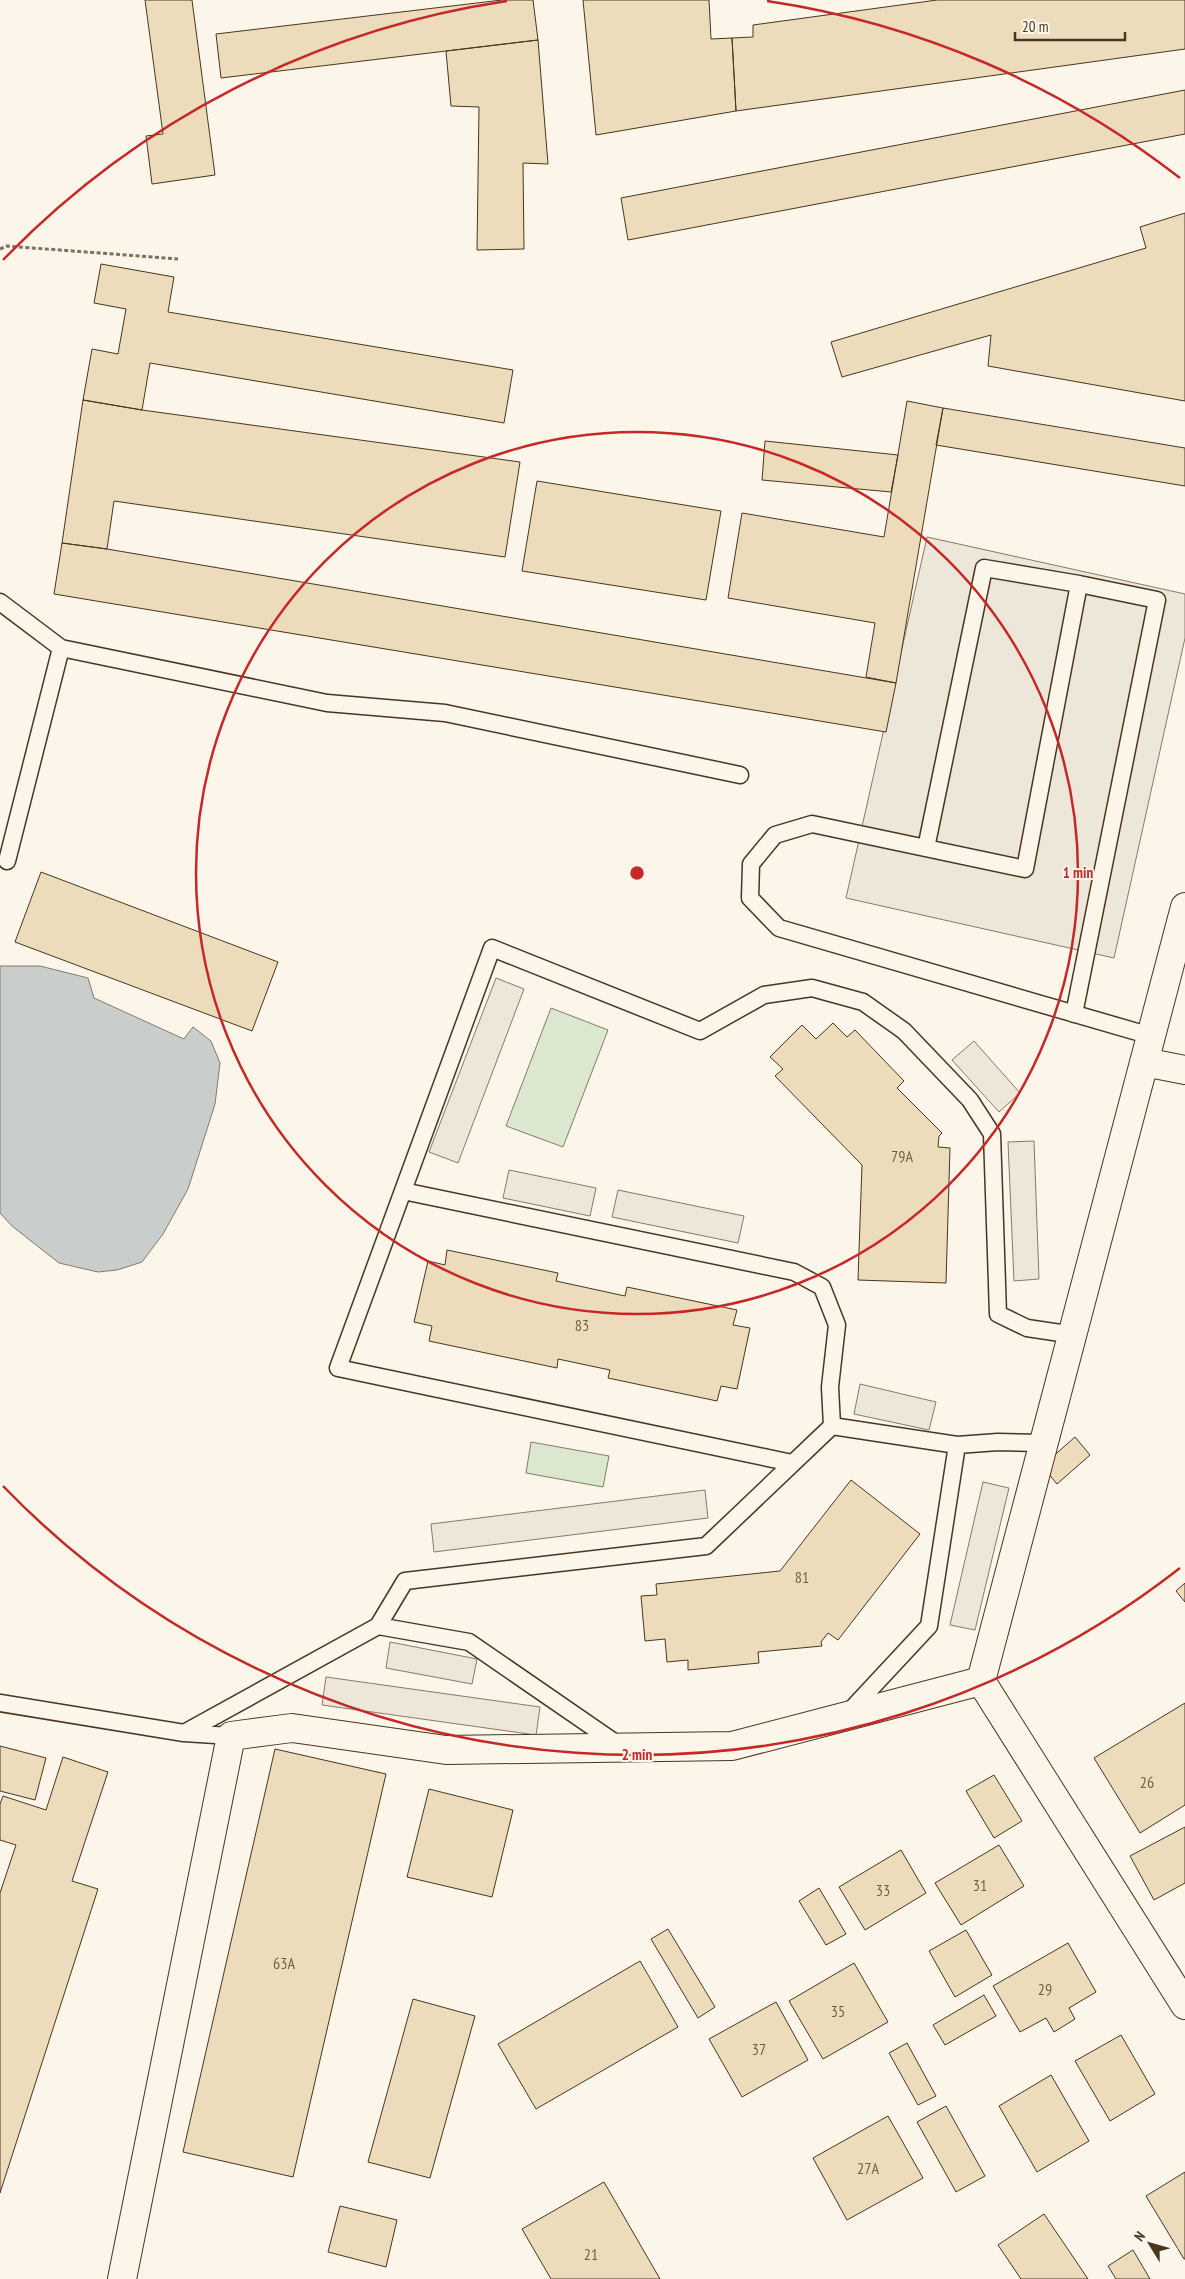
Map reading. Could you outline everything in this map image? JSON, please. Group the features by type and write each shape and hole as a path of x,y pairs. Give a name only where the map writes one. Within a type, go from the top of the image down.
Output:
{"street":[{"path":"1185,907 982,1681 1185,2004"},
{"path":"1147,1049 1185,1070"},
{"path":"122,2279 231,1736 292,1728 446,1750 732,1746 982,1681"}],"lane":[{"path":"926,848 984,568 1079,584 1157,600 1074,1014"},
{"path":"1079,584 1025,869 812,824 775,835 769,842 751,864 750,898 779,928 1074,1014 1147,1049"},
{"path":"0,602 61,648 327,703 445,713 740,775"},
{"path":"7,861 61,648"},
{"path":"792,1463 338,1368 492,948 700,1031 764,995 812,988 863,1002 904,1031 970,1100 992,1134 998,1314 1028,1328 1074,1335"},
{"path":"403,1190 794,1272 822,1287 837,1325 830,1387 832,1426"},
{"path":"832,1426 957,1445 998,1442 1045,1443"},
{"path":"184,1733 378,1626 405,1581 706,1546 832,1426"},
{"path":"845,1717 929,1626 957,1445"},
{"path":"378,1626 469,1642 623,1748"},
{"path":"0,1704 184,1733 231,1736"}],"path":[{"path":"0,249 7,246 178,259"}],"green space":[{"path":"551,1008 608,1030 563,1147 506,1126"},
{"path":"531,1442 609,1456 603,1487 526,1473"}],"shaded area":[{"path":"927,537 1185,594 1185,638 1114,958 846,898"},
{"path":"0,966 40,966 88,978 94,998 184,1039 193,1027 211,1041 220,1063 215,1104 188,1189 163,1234 142,1262 117,1270 98,1272 59,1263 12,1226 0,1213"},
{"path":"496,978 524,989 458,1163 429,1152"},
{"path":"974,1041 1020,1093 999,1112 952,1060"},
{"path":"1034,1141 1039,1279 1014,1281 1008,1142"},
{"path":"509,1170 596,1188 590,1216 503,1198"},
{"path":"618,1190 744,1216 738,1243 612,1217"},
{"path":"860,1384 936,1402 929,1430 854,1414"},
{"path":"983,1482 1009,1488 975,1630 950,1625"},
{"path":"705,1490 708,1518 434,1552 431,1524"},
{"path":"390,1642 477,1659 472,1684 386,1668"},
{"path":"326,1677 540,1707 536,1735 322,1705"}],"building":[{"path":"145,0 192,0 215,175 152,184 146,136 163,134"},
{"path":"502,0 533,0 538,40 221,78 216,34"},
{"path":"583,0 709,0 711,39 732,38 736,111 596,135"},
{"path":"937,0 1185,0 1185,49 736,111 732,38 753,37 753,25"},
{"path":"538,40 548,164 523,163 524,249 477,250 479,107 451,106 446,51"},
{"path":"1185,90 1185,134 628,240 621,198"},
{"path":"1185,213 1185,401 988,366 991,335 842,377 831,342 1146,248 1140,227"},
{"path":"101,264 174,277 168,312 513,370 504,423 150,363 142,410 83,400 92,349 118,354 126,309 94,303"},
{"path":"83,400 142,410 520,462 505,557 114,501 107,549 62,543"},
{"path":"907,401 943,408 896,683 866,677 875,623 728,598 742,513 884,537"},
{"path":"943,408 1185,448 1185,486 936,445"},
{"path":"765,441 898,455 891,492 762,480"},
{"path":"537,481 721,511 706,600 522,571"},
{"path":"62,543 107,549 896,683 886,732 54,594"},
{"path":"41,872 278,962 252,1031 15,942"},
{"path":"833,1023 847,1037 855,1030 904,1081 897,1088 942,1133 939,1136 938,1147 950,1148 946,1283 858,1280 862,1165 775,1076 783,1069 770,1057 802,1025 816,1039"},
{"path":"447,1250 558,1273 556,1281 625,1296 627,1287 737,1310 733,1325 750,1328 737,1389 721,1386 717,1401 608,1378 610,1370 558,1359 557,1368 429,1341 432,1326 414,1322 428,1261 445,1265"},
{"path":"1075,1437 1090,1455 1057,1484 1042,1466"},
{"path":"851,1480 920,1534 838,1640 828,1633 821,1642 822,1646 758,1652 759,1663 688,1670 688,1660 667,1662 665,1639 645,1641 641,1596 657,1595 656,1584 780,1571"},
{"path":"1185,1583 1185,1602 1176,1591"},
{"path":"1185,1703 1185,1805 1140,1833 1094,1758"},
{"path":"0,1746 46,1758 35,1800 0,1791"},
{"path":"275,1749 386,1774 293,2177 183,2152"},
{"path":"63,1757 108,1772 72,1881 98,1889 0,2193 0,1893 16,1845 0,1840 0,1804 3,1796 46,1810"},
{"path":"994,1775 1022,1821 994,1838 966,1791"},
{"path":"429,1789 513,1810 492,1897 407,1877"},
{"path":"1185,1827 1185,1883 1154,1900 1130,1856"},
{"path":"999,1845 1024,1886 961,1925 935,1883"},
{"path":"901,1850 926,1893 865,1930 839,1887"},
{"path":"819,1888 846,1934 826,1945 799,1901"},
{"path":"668,1929 715,2007 698,2018 651,1939"},
{"path":"966,1930 992,1975 955,1997 929,1951"},
{"path":"1068,1943 1096,1992 1069,2008 1075,2019 1054,2032 1046,2018 1020,2032 993,1986"},
{"path":"640,1961 678,2027 536,2109 498,2044"},
{"path":"854,1963 888,2022 823,2059 789,2001"},
{"path":"984,1995 996,2016 945,2045 933,2025"},
{"path":"413,1999 475,2016 430,2178 368,2162"},
{"path":"776,2002 808,2060 742,2097 709,2039"},
{"path":"1121,2035 1155,2094 1110,2121 1075,2061"},
{"path":"907,2043 936,2096 918,2105 889,2053"},
{"path":"1051,2075 1089,2141 1037,2172 999,2106"},
{"path":"946,2106 985,2176 956,2192 917,2122"},
{"path":"888,2116 923,2178 847,2220 813,2158"},
{"path":"1185,2172 1185,2259 1184,2259 1146,2196"},
{"path":"604,2182 660,2279 551,2279 522,2229"},
{"path":"340,2206 397,2220 386,2267 328,2252"},
{"path":"1044,2214 1088,2279 1021,2279 998,2245"},
{"path":"1133,2250 1150,2279 1116,2279 1108,2266"}]}
